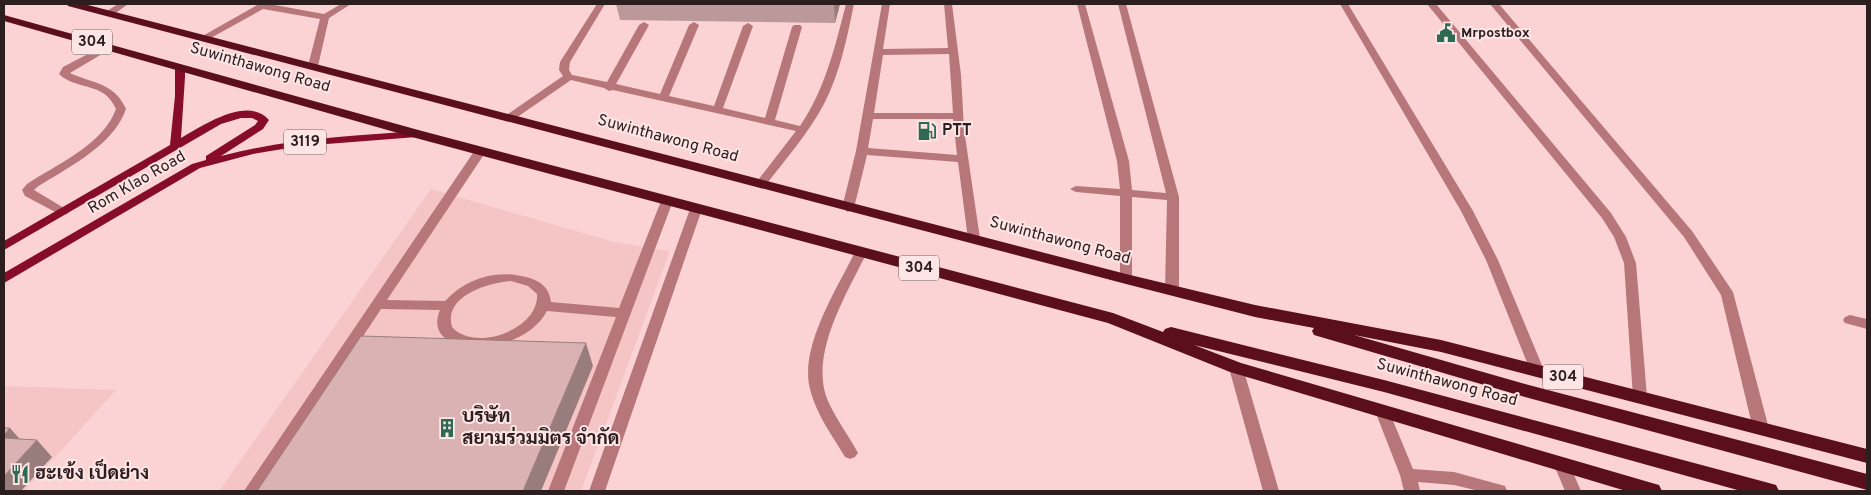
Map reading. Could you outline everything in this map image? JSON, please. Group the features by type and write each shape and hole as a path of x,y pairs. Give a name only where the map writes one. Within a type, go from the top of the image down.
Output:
{"highway":[{"name":"Suwinthawong Road","path":"72,4 848,208 1255,311 1398,356 1867,482"},
{"name":"Suwinthawong Road","path":"4,18 417,134 696,209 1113,319 1384,386 1769,491"},
{"name":"Suwinthawong Road","path":"1255,311 1441,346 1867,456"},
{"name":"Suwinthawong Road","path":"1113,319 1236,368 1652,491"}],"main road":[{"name":"Rom Klao Road","path":"4,246 175,146 176,119 182,94 180,66"},
{"path":"175,146 230,117 248,114 261,117 264,120 260,128 196,166"},
{"name":"Rom Klao Road","path":"4,279 196,166 252,151 302,143 417,134"}],"street":[{"path":"110,13 124,4"},
{"path":"204,38 264,5 325,17 347,4"},
{"path":"601,4 565,62 564,70 569,77 716,112 801,129"},
{"path":"761,184 818,104 827,86 850,4"},
{"path":"848,208 862,151 886,4"},
{"path":"948,4 958,116 974,239"},
{"path":"1081,4 1123,161 1126,192 1126,279"},
{"path":"1122,4 1173,198 1172,290"},
{"path":"1344,4 1471,219 1492,260 1537,370"},
{"path":"1431,4 1607,216 1620,237 1630,263 1640,397"},
{"path":"1494,4 1688,234 1705,258 1728,295 1761,429"},
{"path":"313,66 325,17"},
{"path":"609,88 644,25"},
{"path":"663,99 694,25"},
{"path":"716,112 748,26"},
{"path":"769,122 797,27"},
{"path":"63,212 29,194 28,190 35,183 104,137 116,125 121,112 120,103 116,97 100,87 64,74 67,69 109,46"},
{"path":"878,52 953,51"},
{"path":"509,118 569,77"},
{"path":"868,116 958,116"},
{"path":"252,491 481,150"},
{"path":"862,151 964,159"},
{"path":"1076,188 1173,198"},
{"path":"556,491 668,201"},
{"path":"597,491 696,209"},
{"path":"850,453 822,404 815,377 815,361 832,316 861,252"},
{"path":"511,277 535,283 545,298 544,306 538,317 527,328 495,342 478,344 462,342 451,336 444,328 443,317 448,306 467,288 496,278 511,277"},
{"path":"377,304 448,306"},
{"path":"544,306 625,313"},
{"path":"1850,320 1867,324"},
{"path":"1236,368 1271,491"},
{"path":"1382,411 1408,474 1412,491"},
{"path":"1562,465 1573,491"},
{"path":"1408,474 1438,475 1466,480 1499,491"}],"shaded area":[{"name":"บริษัท สยามร่วมมิตร จำกัด","path":"431,189 614,242 670,251 581,491 219,491"},
{"path":"4,386 116,390 24,491 4,491"}],"building":[{"name":"บริษัท สยามร่วมมิตร จำกัด","path":"361,336 586,343 523,491 257,491"},
{"path":"4,428 10,428 4,435"},
{"path":"4,438 37,440 4,476"}],"place":[{"name":"Mrpostbox","path":"1446,33"},
{"name":"PTT","path":"927,131"},
{"name":"บริษัท สยามร่วมมิตร จำกัด","path":"447,428"},
{"name":"ฮะเข้ง เป็ดย่าง","path":"20,474"}]}
